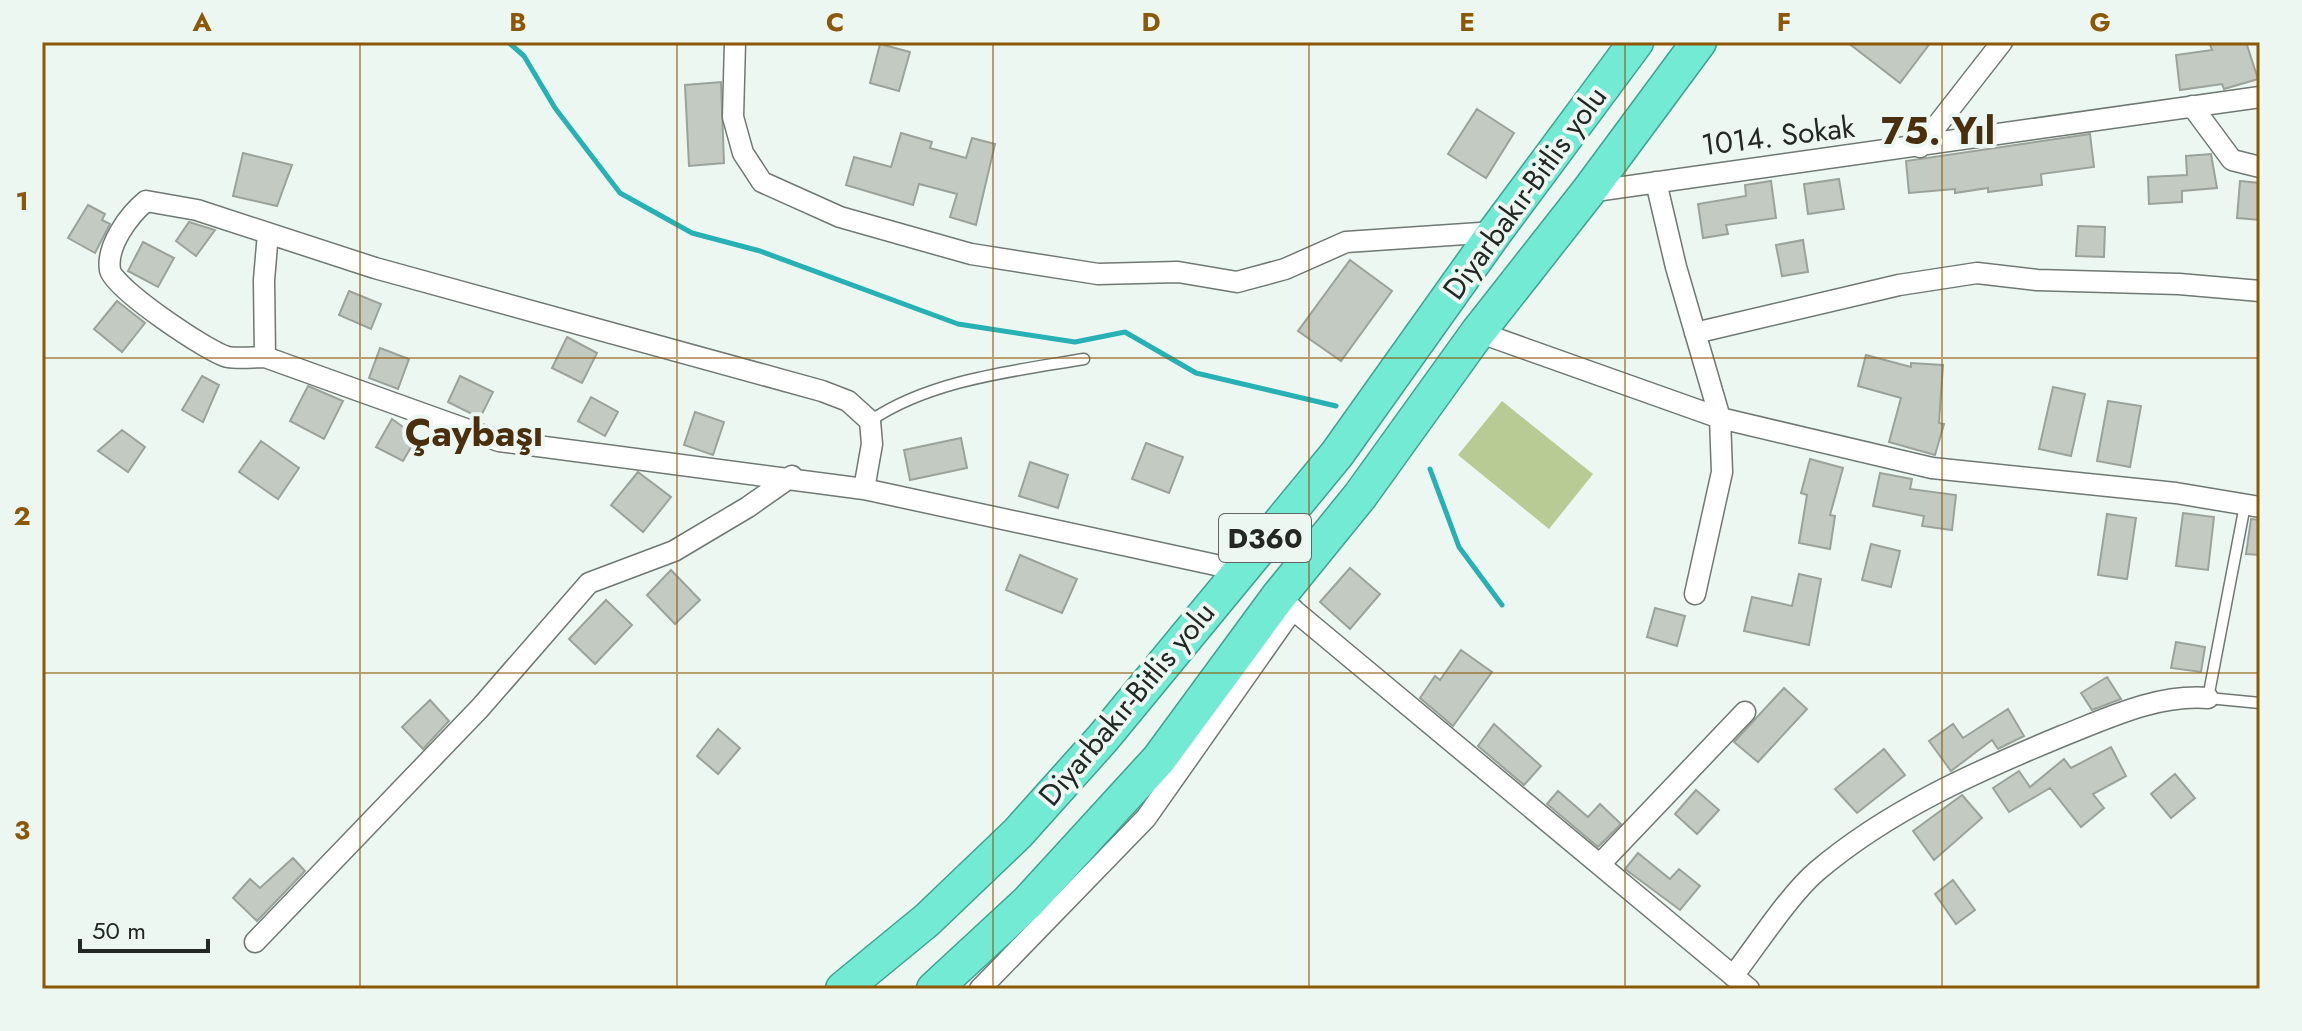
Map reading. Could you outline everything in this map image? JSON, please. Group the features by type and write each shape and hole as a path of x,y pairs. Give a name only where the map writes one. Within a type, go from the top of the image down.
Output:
{"highway":[{"name":"Diyarbakır-Bitlis yolu","path":"843,989 927,920 1018,833 1103,738 1337,454 1495,232 1636,42"},
{"name":"Diyarbakır-Bitlis yolu","path":"934,989 1028,902 1159,759 1286,603 1478,332 1588,192 1699,42"}],"street":[{"path":"735,42 733,117 743,153 762,182 840,217 971,254 1098,274 1178,272 1237,282 1285,269 1346,242 1495,232"},
{"path":"1920,147 2002,42"},
{"name":"1014. Sokak","path":"1588,192 2260,97"},
{"path":"2192,106 2232,160 2260,167"},
{"path":"1656,182 1720,418 1722,472 1695,594"},
{"path":"864,489 872,444 870,421 848,401 822,391 375,268 197,210 146,201 137,208 113,245 110,270 118,285 189,339 227,357 265,357 499,441 792,476 1239,570"},
{"path":"265,357 264,280 268,233"},
{"path":"1695,333 1899,285 1977,273 2037,280 2179,284 2260,291"},
{"path":"1478,332 1720,418 1932,468 2176,493 2252,506"},
{"path":"255,942 480,708 589,583 674,551 748,507 792,476"},
{"path":"980,989 1146,818 1286,603 1741,982 1815,873 1892,817 1968,775 2104,719 2172,699 2208,698"},
{"path":"1600,864 1745,712"}],"lane":[{"path":"870,421 900,401 1021,370 1084,359"},
{"path":"2252,506 2208,698 2260,703"}],"green space":[{"path":"1502,401 1593,474 1549,529 1458,455"}],"building":[{"path":"1847,42 1931,42 1900,83"},
{"path":"2209,42 2246,42 2258,79 2224,89 2222,84 2180,90 2176,55 2212,50"},
{"path":"880,44 910,52 899,91 870,83"},
{"path":"721,82 724,163 689,166 685,85"},
{"path":"1477,109 1514,133 1486,178 1448,154"},
{"path":"901,133 932,142 930,148 966,158 972,138 995,144 976,225 950,217 957,194 919,184 913,205 846,185 854,157 891,167"},
{"path":"2090,134 2094,167 2041,174 2042,185 1988,192 1988,188 1955,193 1955,189 1909,193 1906,161"},
{"path":"243,153 292,165 277,206 233,196"},
{"path":"2211,154 2217,188 2182,191 2182,202 2149,204 2148,177 2187,175 2186,156"},
{"path":"1839,179 1844,209 1808,214 1804,184"},
{"path":"1771,181 1776,218 1726,225 1728,234 1703,238 1698,204 1746,196 1745,185"},
{"path":"2240,181 2260,183 2260,220 2237,218"},
{"path":"88,205 105,214 102,220 110,224 95,253 68,238"},
{"path":"189,222 215,230 196,256 176,241"},
{"path":"2078,226 2105,227 2104,257 2076,256"},
{"path":"1803,240 1808,272 1782,276 1776,245"},
{"path":"143,242 174,258 158,287 128,271"},
{"path":"1350,260 1392,291 1341,361 1298,331"},
{"path":"349,291 381,304 371,329 339,315"},
{"path":"117,301 145,323 122,352 94,329"},
{"path":"567,337 597,353 582,383 552,368"},
{"path":"380,348 409,359 398,389 369,378"},
{"path":"1866,355 1911,367 1911,363 1943,365 1939,423 1944,424 1935,455 1889,442 1901,398 1858,386"},
{"path":"202,376 219,385 203,422 182,410"},
{"path":"460,376 493,392 480,418 448,402"},
{"path":"308,386 343,401 324,439 290,421"},
{"path":"2053,387 2085,394 2071,456 2039,449"},
{"path":"591,397 618,412 605,436 578,421"},
{"path":"2108,401 2141,406 2130,467 2097,461"},
{"path":"695,412 724,422 713,455 684,445"},
{"path":"392,419 417,437 403,461 376,447"},
{"path":"122,430 145,447 128,472 98,451"},
{"path":"961,438 967,468 910,480 904,450"},
{"path":"261,441 299,468 278,499 239,472"},
{"path":"1146,443 1183,457 1169,493 1132,479"},
{"path":"1810,459 1843,468 1830,515 1835,516 1830,549 1799,543 1807,495 1801,493"},
{"path":"1030,462 1068,475 1058,508 1019,496"},
{"path":"638,472 671,497 643,532 611,505"},
{"path":"1880,473 1912,479 1910,489 1956,495 1952,530 1922,526 1924,516 1873,506"},
{"path":"2183,513 2214,517 2208,570 2176,566"},
{"path":"2107,514 2136,518 2127,579 2098,575"},
{"path":"2251,519 2260,520 2260,555 2246,554"},
{"path":"1871,544 1900,551 1891,587 1862,580"},
{"path":"1020,555 1077,579 1062,613 1006,590"},
{"path":"1350,568 1380,594 1350,629 1320,602"},
{"path":"671,570 700,600 675,624 647,595"},
{"path":"1799,574 1821,579 1809,645 1744,631 1752,597 1792,606"},
{"path":"606,600 632,625 595,664 569,639"},
{"path":"1655,608 1685,616 1677,646 1647,637"},
{"path":"2176,642 2205,647 2201,672 2171,668"},
{"path":"1461,650 1492,672 1453,726 1420,698 1435,676 1440,680"},
{"path":"2107,677 2121,699 2092,710 2081,693"},
{"path":"1784,688 1807,709 1758,762 1734,742"},
{"path":"430,700 449,721 423,749 402,727"},
{"path":"2008,709 2024,736 1998,749 1992,740 1951,771 1929,741 1953,724 1963,738"},
{"path":"1494,724 1541,766 1524,785 1478,746"},
{"path":"718,729 740,748 718,774 697,756"},
{"path":"2111,747 2126,776 2093,794 2104,808 2081,827 2050,788 2009,812 1993,788 2019,771 2030,787 2064,759 2071,768"},
{"path":"1884,749 1905,775 1857,813 1835,789"},
{"path":"2175,774 2195,798 2171,818 2151,794"},
{"path":"1696,790 1719,810 1697,834 1675,814"},
{"path":"1558,791 1588,817 1600,804 1621,824 1598,847 1547,804"},
{"path":"1962,795 1982,818 1934,860 1913,831"},
{"path":"1638,853 1670,879 1679,869 1700,886 1680,910 1625,869"},
{"path":"293,858 305,871 257,921 233,898 250,879 260,888"},
{"path":"1953,880 1975,910 1956,924 1935,894"}],"waterway":[{"path":"508,42 524,56 555,108 620,193 692,233 760,251 958,324 1075,342 1125,332 1196,373 1336,406"},
{"path":"1430,469 1459,547 1502,605"}],"district":[{"name":"75. Yıl","path":"1938,131"},
{"name":"Çaybaşı","path":"474,433"}]}
